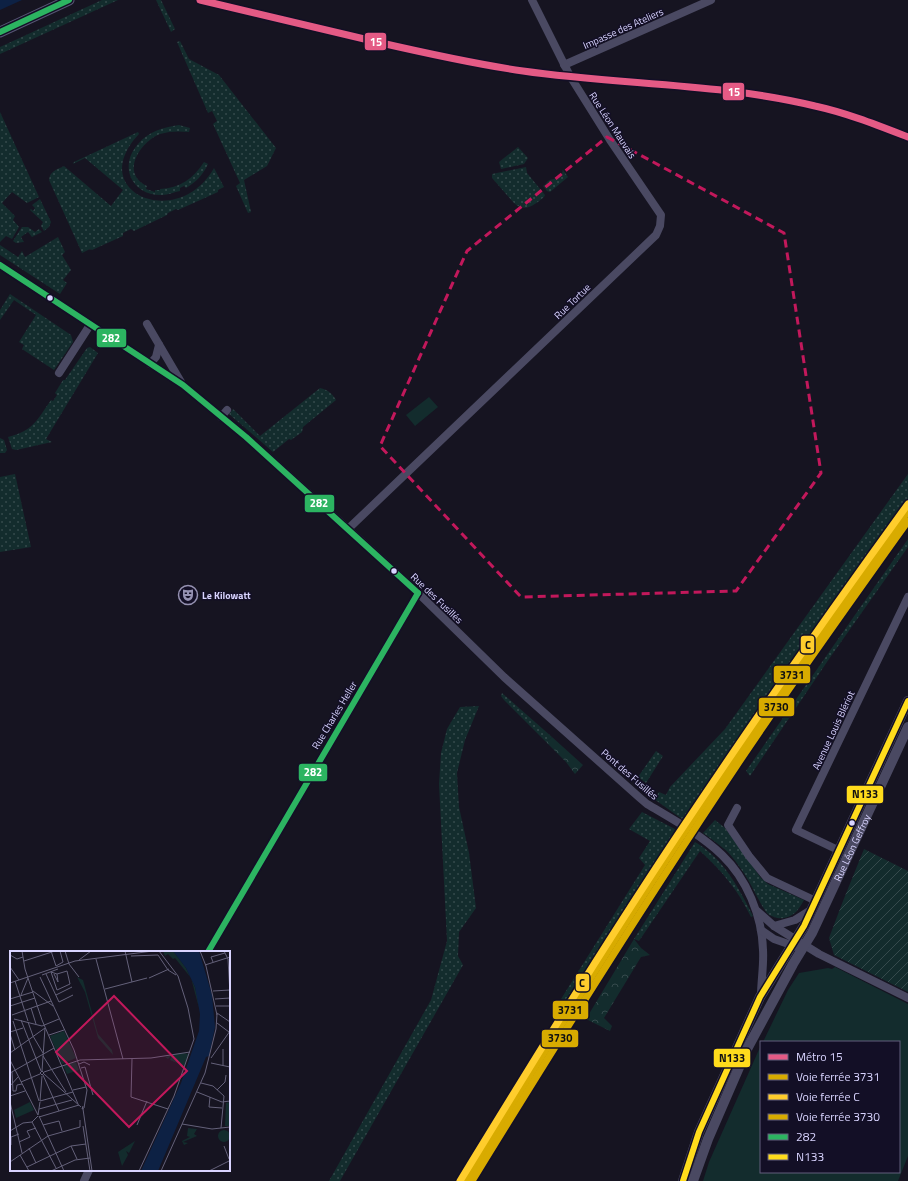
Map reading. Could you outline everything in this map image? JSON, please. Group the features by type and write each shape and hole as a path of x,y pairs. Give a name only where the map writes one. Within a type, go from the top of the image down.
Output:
{"main road":[{"path":"0,32 68,0"}],"street":[{"name":"Rue Léon Mauvais","path":"532,0 564,65 610,140 661,214"},
{"name":"Impasse des Ateliers","path":"564,65 711,0"},
{"name":"Rue Tortue","path":"348,528 656,236 660,226 661,214"},
{"name":"Rue des Fusillés","path":"0,265 90,325 183,384 348,528 418,593 504,677 587,751"},
{"path":"147,324 183,384"},
{"path":"59,373 90,325"},
{"path":"150,364 156,357 159,345"},
{"path":"222,417 227,410"},
{"name":"Rue Charles Heller","path":"209,951 418,593"},
{"name":"Avenue Louis Blériot","path":"838,850 796,830 908,597"},
{"name":"Rue Léon Geffroy","path":"799,945 811,910 908,701"},
{"name":"Rue Léon Geffroy","path":"799,945 830,897 908,727"},
{"name":"Pont des Fusillés","path":"587,751 646,804 700,837 723,855 743,880 756,911"},
{"path":"737,808 728,825 749,856 767,878 816,901"},
{"path":"774,926 795,920 811,910"},
{"path":"756,911 799,945"},
{"path":"756,911 761,930 763,950 760,997"},
{"path":"761,930 774,940 799,945 908,998"},
{"path":"683,1181 700,1132 760,997 799,945"},
{"path":"693,1181 708,1139 747,1049 799,945"},
{"path":"84,1181 89,1171"}],"highlighted area":[{"path":"607,137 784,233 821,473 736,591 521,597 380,446 467,251"}],"green space":[{"path":"102,0 118,0 0,54 0,47"},
{"path":"156,0 161,0 175,29 171,32"},
{"path":"180,41 189,59 219,75 276,148 267,166 244,180 251,212 248,213 236,186 240,183 213,124 217,121 212,111 208,113 177,42"},
{"path":"0,112 39,197 27,203 12,192 2,203 15,216 13,220 19,227 12,239 6,236 0,242"},
{"path":"179,125 190,128 189,132 167,132 153,138 140,151 136,158 134,166 135,174 139,180 147,186 146,189 155,192 155,190 174,187 185,182 191,178 204,162 208,164 206,168 196,181 186,188 184,186 180,188 180,191 162,195 143,191 131,178 129,161 132,153 138,144 151,133 167,127"},
{"path":"138,132 139,134 125,155 122,173 129,187 142,197 160,201 179,198 198,187 214,168 224,187 218,190 218,192 178,210 176,209 134,231 131,229 123,233 123,236 82,253 49,180 51,175 54,171 64,166 111,206 123,190 85,158 73,164 74,162"},
{"path":"518,147 528,158 524,164 501,169 499,162"},
{"path":"526,167 527,173 545,195 533,205 525,208 517,206 513,202 492,178 492,174"},
{"path":"563,170 568,177 550,192 547,191 543,186 548,181 559,177"},
{"path":"40,199 51,222 49,227 44,231 41,226 43,222 30,210 31,209 33,211 35,208 32,205"},
{"path":"22,227 28,227 35,232 39,229 42,232 32,237 28,232 21,237 24,242 16,243 13,241"},
{"path":"58,237 65,252 62,255 71,270 63,280 67,283 60,294 0,255 0,245 18,257 22,251 25,257"},
{"path":"10,294 71,335 73,342 54,370 22,349 24,345 19,342 36,315 14,300 0,320 0,310"},
{"path":"90,347 98,353 46,439 52,442 16,450 12,449 8,437 23,432 34,424 51,400 53,401 57,395 55,393 63,380 65,380 87,348"},
{"path":"320,388 330,392 336,400 303,427 302,432 291,440 289,439 273,452 229,414 233,409 260,436"},
{"path":"429,397 438,407 415,426 406,415"},
{"path":"0,438 4,440 7,450 5,453 0,453"},
{"path":"15,474 31,547 0,552 0,477"},
{"path":"908,474 908,500 694,804 682,819 654,799 659,792 666,795 670,787 725,729"},
{"path":"908,539 908,547 829,659 750,776 746,771"},
{"path":"502,693 552,737 546,742 504,700 501,696"},
{"path":"479,706 465,740 457,773 459,807 469,853 476,908 459,932 458,956 463,965 340,1181 329,1181 431,1000 447,941 439,784 441,753 447,729 460,707"},
{"path":"552,737 583,765 575,774 566,762 546,742"},
{"path":"656,751 663,756 646,783 638,777"},
{"path":"642,812 675,829 672,836 565,1001 561,999 645,865 639,858 650,841 629,829"},
{"path":"715,820 725,828 761,878 768,884 804,900 794,914 788,917 780,918 773,917 767,913 745,874 733,858 726,850 703,833"},
{"path":"695,842 722,865 736,884 753,916 751,917 741,898 729,881 700,851 639,941 634,939"},
{"path":"864,849 908,871 908,992 834,955 829,938"},
{"path":"634,939 641,948 650,955 641,957 604,1018 612,1026 610,1031 586,1019"},
{"path":"835,967 908,1004 908,1156 898,1181 703,1181 709,1162 760,1047 760,1173 900,1173 900,1041 763,1041 788,990 799,973 828,968 832,969"}],"water":[{"path":"0,0 22,0 0,10"}],"metro line":[{"name":"15","path":"200,0 468,62 560,76 706,89 779,98 839,112 908,137"}],"rail line":[{"name":"C","path":"460,1181 594,964 677,836 791,668 908,504"},
{"name":"3731","path":"465,1181 571,1009 680,839 792,674 908,511"},
{"name":"3730","path":"472,1181 602,972 703,816 800,673 908,521"}],"transit line":[{"name":"282","path":"0,32 69,0"},
{"name":"282","path":"0,265 183,385 246,437 418,593"},
{"name":"282","path":"209,951 418,593"},
{"name":"N133","path":"683,1181 699,1132 760,997 804,926 908,701"}],"place":[{"name":"Le Kilowatt","path":"188,595"}]}
